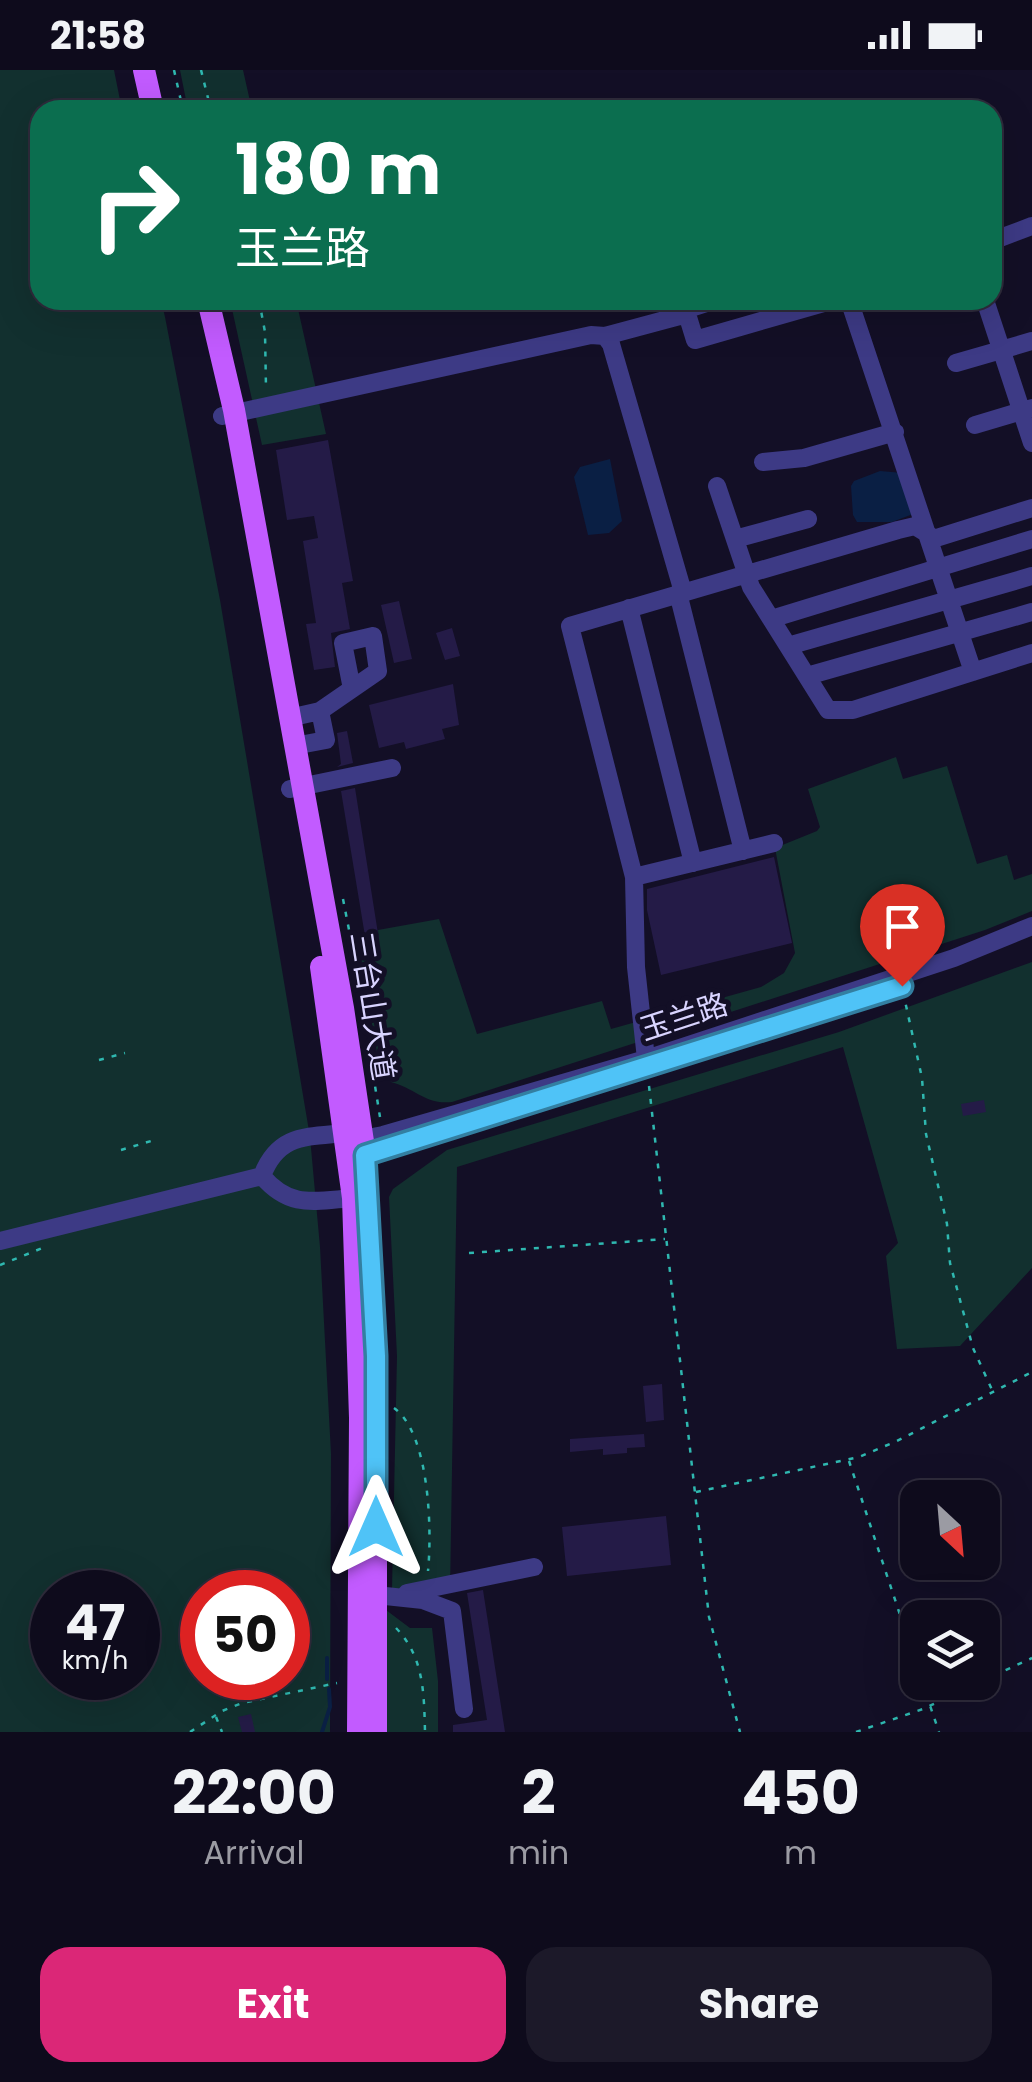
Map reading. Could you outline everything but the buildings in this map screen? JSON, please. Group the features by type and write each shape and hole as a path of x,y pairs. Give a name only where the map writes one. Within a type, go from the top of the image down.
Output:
{"main road":[{"path":"144,70 151,100"},
{"path":"155,70 162,100"},
{"name":"三台山大道","path":"200,310 236,413 315,926 354,1146 376,1396 384,1596 376,1619 376,1732"},
{"name":"三台山大道","path":"210,310 236,413 294,746 296,788"},
{"name":"三台山大道","path":"354,1146 360,1418 358,1732"}],"street":[{"path":"1002,237 1032,226"},
{"path":"688,310 695,340 799,310"},
{"path":"852,310 974,672"},
{"path":"987,310 1011,379 1027,409 1032,442"},
{"path":"236,413 591,335 605,336 687,314"},
{"path":"605,336 611,344 680,593 743,850"},
{"path":"956,363 1032,341"},
{"path":"1011,379 1032,373"},
{"path":"975,425 1027,409"},
{"path":"763,462 804,458 895,432"},
{"path":"716,486 746,573 828,710 853,710 1032,652"},
{"path":"929,537 1032,508"},
{"path":"734,538 808,518"},
{"path":"646,1063 636,967 634,877 570,626 915,526 929,537"},
{"path":"771,618 1032,539"},
{"path":"788,646 1032,576"},
{"path":"629,608 693,862"},
{"path":"807,676 1032,612"},
{"path":"288,718 320,711 352,689"},
{"path":"294,746 326,740 320,711"},
{"path":"296,788 392,768"},
{"path":"634,877 774,843"},
{"name":"玉兰路","path":"646,1063 940,962 1032,926"},
{"name":"玉兰路","path":"262,1176 269,1156 298,1138 354,1146 902,986 1032,938"},
{"path":"0,1242 262,1176 271,1186 299,1202 353,1198"},
{"path":"384,1596 534,1567"},
{"path":"384,1596 422,1600 452,1611 464,1708"}],"path":[{"path":"174,70 181,100"},
{"path":"201,70 208,100"},
{"path":"236,413 262,398 266,389 261,310"},
{"path":"902,986 922,1078 926,1134 947,1224 950,1263 972,1348 992,1392"},
{"path":"98,1060 125,1052"},
{"path":"646,1063 712,1636 740,1732"},
{"path":"121,1150 151,1141"},
{"path":"469,1254 666,1238"},
{"path":"695,1492 848,1459 898,1440 1032,1372"},
{"path":"376,1396 400,1412 414,1439 426,1482 432,1530 422,1600"},
{"path":"848,1459 900,1615"},
{"path":"376,1619 395,1627 409,1641 420,1665 424,1732"},
{"path":"1000,1673 1032,1658"},
{"path":"190,1732 242,1703 358,1679"},
{"path":"928,1700 940,1732"},
{"path":"856,1732 943,1700"},
{"path":"215,1716 222,1732"}],"green space":[{"path":"0,70 114,70 120,100 30,100 30,310 163,310 220,600 310,1137 331,1454 330,1732 0,1732"},
{"path":"180,70 243,70 250,100 186,100"},
{"path":"232,310 298,310 326,434 262,445"},
{"path":"896,757 903,779 947,766 977,864 1007,855 1014,880 1032,874 1032,911 985,930 452,1102 427,1099 391,1082 379,1064 358,944 379,940 378,930 439,919 477,1034 602,1001 611,1029 761,987 784,973 795,953 775,848 820,827 808,789"},
{"path":"1032,962 1032,1268 960,1346 897,1349 886,1256 898,1243 843,1047 457,1167 450,1591 392,1589 397,1356 389,1197 393,1189 447,1150 839,1032"},
{"path":"386,1610 410,1628 432,1628 438,1732 387,1732"}],"water":[{"path":"610,459 622,521 609,533 588,535 574,477 580,467"},
{"path":"880,471 903,473 913,514 892,522 857,522 851,486 854,481"}],"waterway":[{"path":"327,1658 327,1679"},
{"path":"322,1732 330,1707 329,1689"}],"route":[{"path":"376,1527 376,1356 365,1155 902,986"}]}
